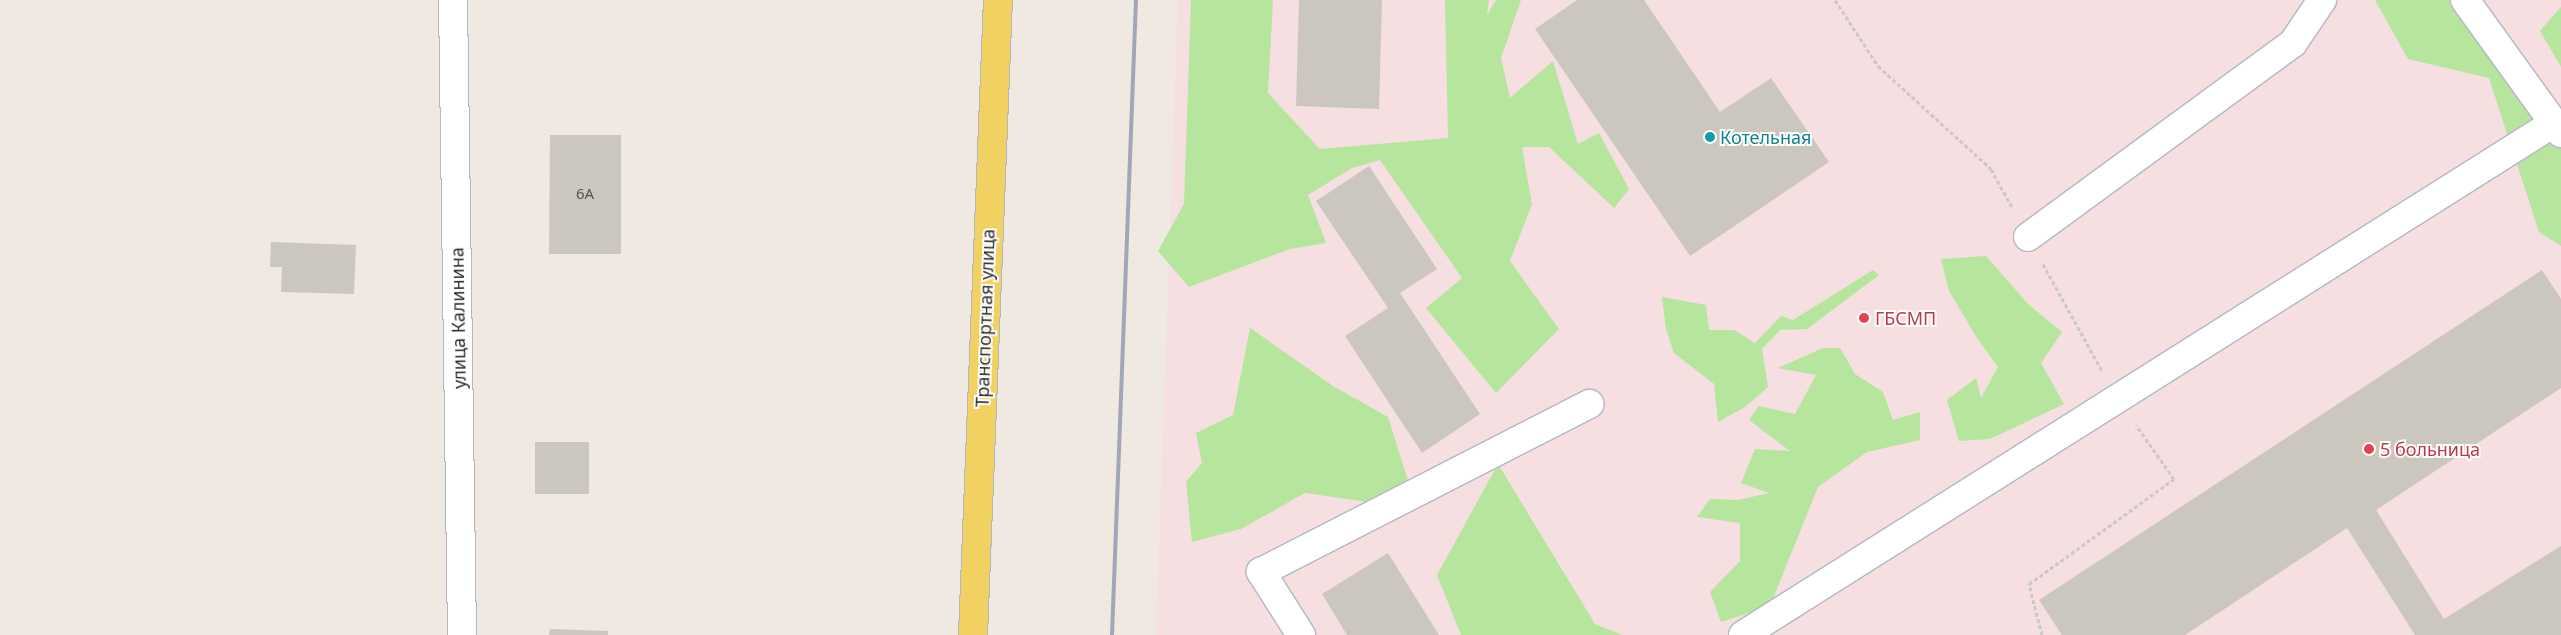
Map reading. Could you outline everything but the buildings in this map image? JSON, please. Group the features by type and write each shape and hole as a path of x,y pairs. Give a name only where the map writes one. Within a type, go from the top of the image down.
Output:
{"main road":[{"name":"Транспортная улица","path":"972,635 998,0"}],"street":[{"name":"улица Калинина","path":"453,0 462,635"},
{"path":"2028,237 2294,43 2322,0"},
{"path":"1743,635 2117,399 2558,128 2465,0"},
{"path":"1301,635 1261,572 1589,404"}],"path":[{"path":"1835,0 1878,66 1991,169 2117,399 2174,478 2029,584 2042,635"}],"shaded area":[{"name":"ГБСМП","path":"1178,0 2561,0 2561,635 1156,635"}],"green space":[{"path":"1191,0 1273,0 1268,93 1320,149 1448,138 1445,0 1489,0 1487,15 1496,0 1521,0 1501,58 1510,98 1553,61 1578,144 1599,133 1629,189 1614,208 1549,147 1522,147 1532,204 1510,261 1559,329 1496,393 1426,308 1462,278 1380,160 1352,168 1308,195 1326,243 1290,249 1189,287 1158,251 1184,204"},
{"path":"2375,0 2470,0 2561,119 2561,246 2539,232 2489,78 2408,59"},
{"path":"2561,7 2561,67 2540,31"},
{"path":"1986,256 2028,304 2062,332 2041,363 2064,404 1990,439 1959,441 1947,400 1976,378 1981,398 1998,367 1977,338 1949,291 1941,259"},
{"path":"1873,270 1879,275 1807,329 1780,330 1762,349 1768,387 1745,407 1718,422 1714,384 1674,353 1666,329 1662,297 1706,305 1709,330 1734,330 1755,343 1781,316 1793,320"},
{"path":"1250,328 1333,386 1388,417 1417,509 1305,493 1241,529 1192,542 1186,482 1202,463 1196,433 1233,415"},
{"path":"1823,348 1840,348 1855,374 1883,392 1893,420 1920,412 1920,440 1867,452 1818,487 1770,606 1721,622 1710,592 1740,561 1740,523 1697,517 1710,499 1738,500 1769,493 1741,483 1755,449 1790,451 1749,420 1759,406 1795,414 1816,375 1778,368"},
{"path":"1498,464 1595,624 1622,635 1461,635 1437,575"}],"railway":[{"path":"1112,635 1136,0"}],"place":[{"name":"Котельная","path":"1710,137"},
{"name":"ГБСМП","path":"1864,318"},
{"name":"5 больница","path":"2369,449"}]}
